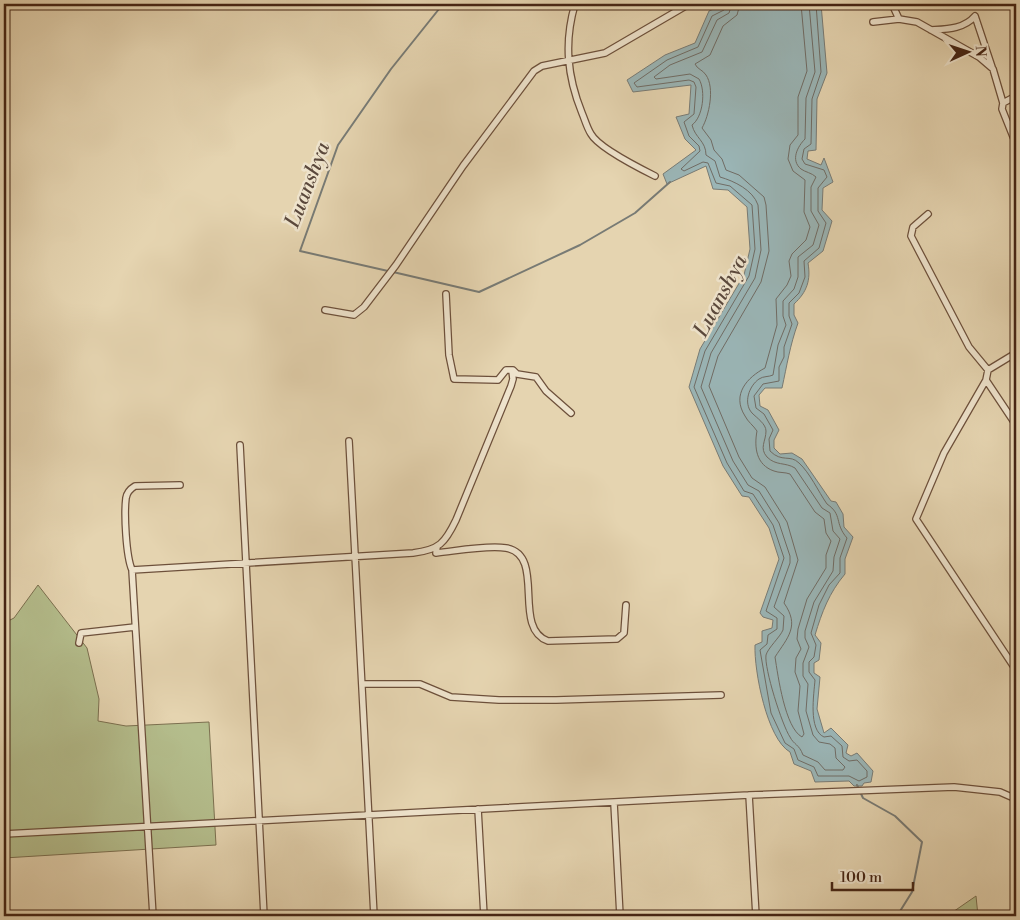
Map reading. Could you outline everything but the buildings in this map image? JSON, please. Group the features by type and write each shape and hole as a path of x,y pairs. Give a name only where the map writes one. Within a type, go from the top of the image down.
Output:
{"street":[{"path":"575,4 568,38 568,61 573,92 591,136 633,165 655,176"},
{"path":"325,310 346,315 358,313 396,265 463,166 534,71 542,66 605,53 689,4"},
{"path":"892,4 899,19"},
{"path":"930,30 961,25 970,22 975,16 1003,103 1002,109 1016,144"},
{"path":"873,22 899,19 917,22 979,57 993,69"},
{"path":"1003,103 1016,96"},
{"path":"928,214 912,228 911,236 969,347 988,370"},
{"path":"446,294 449,355 454,379 498,380 506,370 536,377 546,391 571,413"},
{"path":"1016,353 988,370 986,380 944,453 916,519 1016,670"},
{"path":"512,371 513,379 511,386 456,520 450,532 437,548 436,553 505,548 520,556 525,566 532,627 542,639 548,641 617,639 624,633 626,605"},
{"path":"986,380 1016,425"},
{"path":"349,442 374,916"},
{"path":"240,445 264,916"},
{"path":"153,916 126,498 130,489 135,486 180,485"},
{"path":"132,570 413,553 437,548"},
{"path":"79,643 81,633 135,627"},
{"path":"362,684 420,684 451,696 499,700 721,695"},
{"path":"4,834 750,795 970,788 1000,792 1016,799"},
{"path":"750,795 756,916"},
{"path":"614,802 620,916"},
{"path":"478,809 484,916"}],"green space":[{"path":"38,585 87,648 99,699 98,721 126,726 209,722 216,845 4,858 4,623 14,618"},
{"path":"976,896 978,916 947,916"}],"water":[{"path":"726,4 821,4 827,73 817,99 816,150 808,151 807,159 821,165 824,158 833,182 823,188 822,210 832,221 823,251 808,263 809,275 807,285 802,295 794,304 794,315 798,323 782,388 765,388 759,395 760,406 768,410 779,430 774,440 774,448 780,454 792,453 802,459 831,501 836,502 843,514 844,527 853,537 845,559 845,574 827,603 815,635 821,643 819,660 814,663 814,673 820,677 817,709 824,733 831,728 848,745 846,753 851,756 857,753 873,771 871,782 864,783 862,786 854,786 849,781 815,782 811,771 794,764 790,752 782,745 775,733 760,687 755,645 762,642 762,631 772,628 773,620 763,617 760,613 779,559 769,528 749,497 742,496 723,466 689,387 700,349 744,275 750,249 747,207 728,190 713,189 706,166 667,184 663,174 696,150 685,139 676,117 689,114 691,85 633,92 627,80 665,55 695,43 709,11"}],"waterway":[{"name":"Luanshya","path":"388,271 300,251 338,145 391,69 443,4"},
{"name":"Luanshya","path":"393,272 479,292 580,245 635,213 670,182"},
{"name":"Luanshya","path":"857,785 863,798 895,816 922,842 912,892 897,916"}]}
